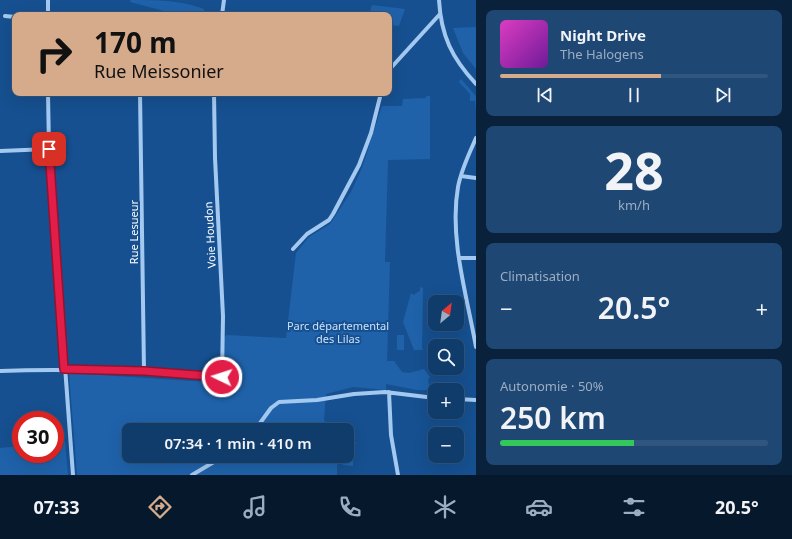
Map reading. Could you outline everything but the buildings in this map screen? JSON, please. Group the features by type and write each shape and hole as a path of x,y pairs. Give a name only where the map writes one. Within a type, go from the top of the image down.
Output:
{"street":[{"path":"48,0 48,12"},
{"path":"222,12 224,0"},
{"path":"439,0 440,14 448,46 460,65 476,84"},
{"path":"392,67 440,14"},
{"path":"5,16 12,17"},
{"path":"48,96 49,149 73,475"},
{"name":"Rue Lesueur","path":"140,96 144,371"},
{"name":"Voie Houdon","path":"144,371 222,377 223,316 215,158 214,96"},
{"path":"293,249 307,234 329,220 333,214 360,166 371,133 380,96"},
{"path":"476,138 461,176 455,206 456,242 476,347"},
{"path":"0,151 49,149"},
{"path":"461,176 476,178"},
{"path":"460,258 476,258"},
{"path":"0,371 64,369 144,371"},
{"path":"389,392 391,435 398,475"},
{"path":"261,423 271,408 279,402 317,400 354,394 389,392 428,397"},
{"path":"464,399 476,400"},
{"path":"192,475 212,463"}],"green space":[{"path":"131,0 159,0 177,2 204,9 204,12 168,12 130,2"},
{"path":"372,5 405,9 399,26 392,25 392,12 370,12"},
{"path":"476,27 476,69 463,53 453,28"},
{"path":"461,79 476,96 476,111 475,101 470,101 470,94 459,82"},
{"name":"Parc départemental des Lilas","path":"426,96 430,96 430,159 388,160 385,262 390,262 387,361 394,361 402,372 409,373 424,369 430,377 428,380 428,390 417,390 386,384 386,390 353,387 326,394 324,419 325,423 122,423 122,463 337,463 337,475 77,475 69,373 223,383 224,339 226,335 286,338 296,253 309,237 330,224 351,192 362,168 382,106 402,106 403,99 426,98"},
{"path":"420,287 423,288 423,350 414,350 403,322 411,293 413,295 420,291"},
{"path":"397,335 404,335 404,350 397,350"},
{"path":"64,441 68,475 0,475 0,448 12,447 12,463 64,463"},
{"path":"343,463 353,463 353,466 343,465"}],"route":[{"path":"49,149 64,369 144,371 222,377"}]}
